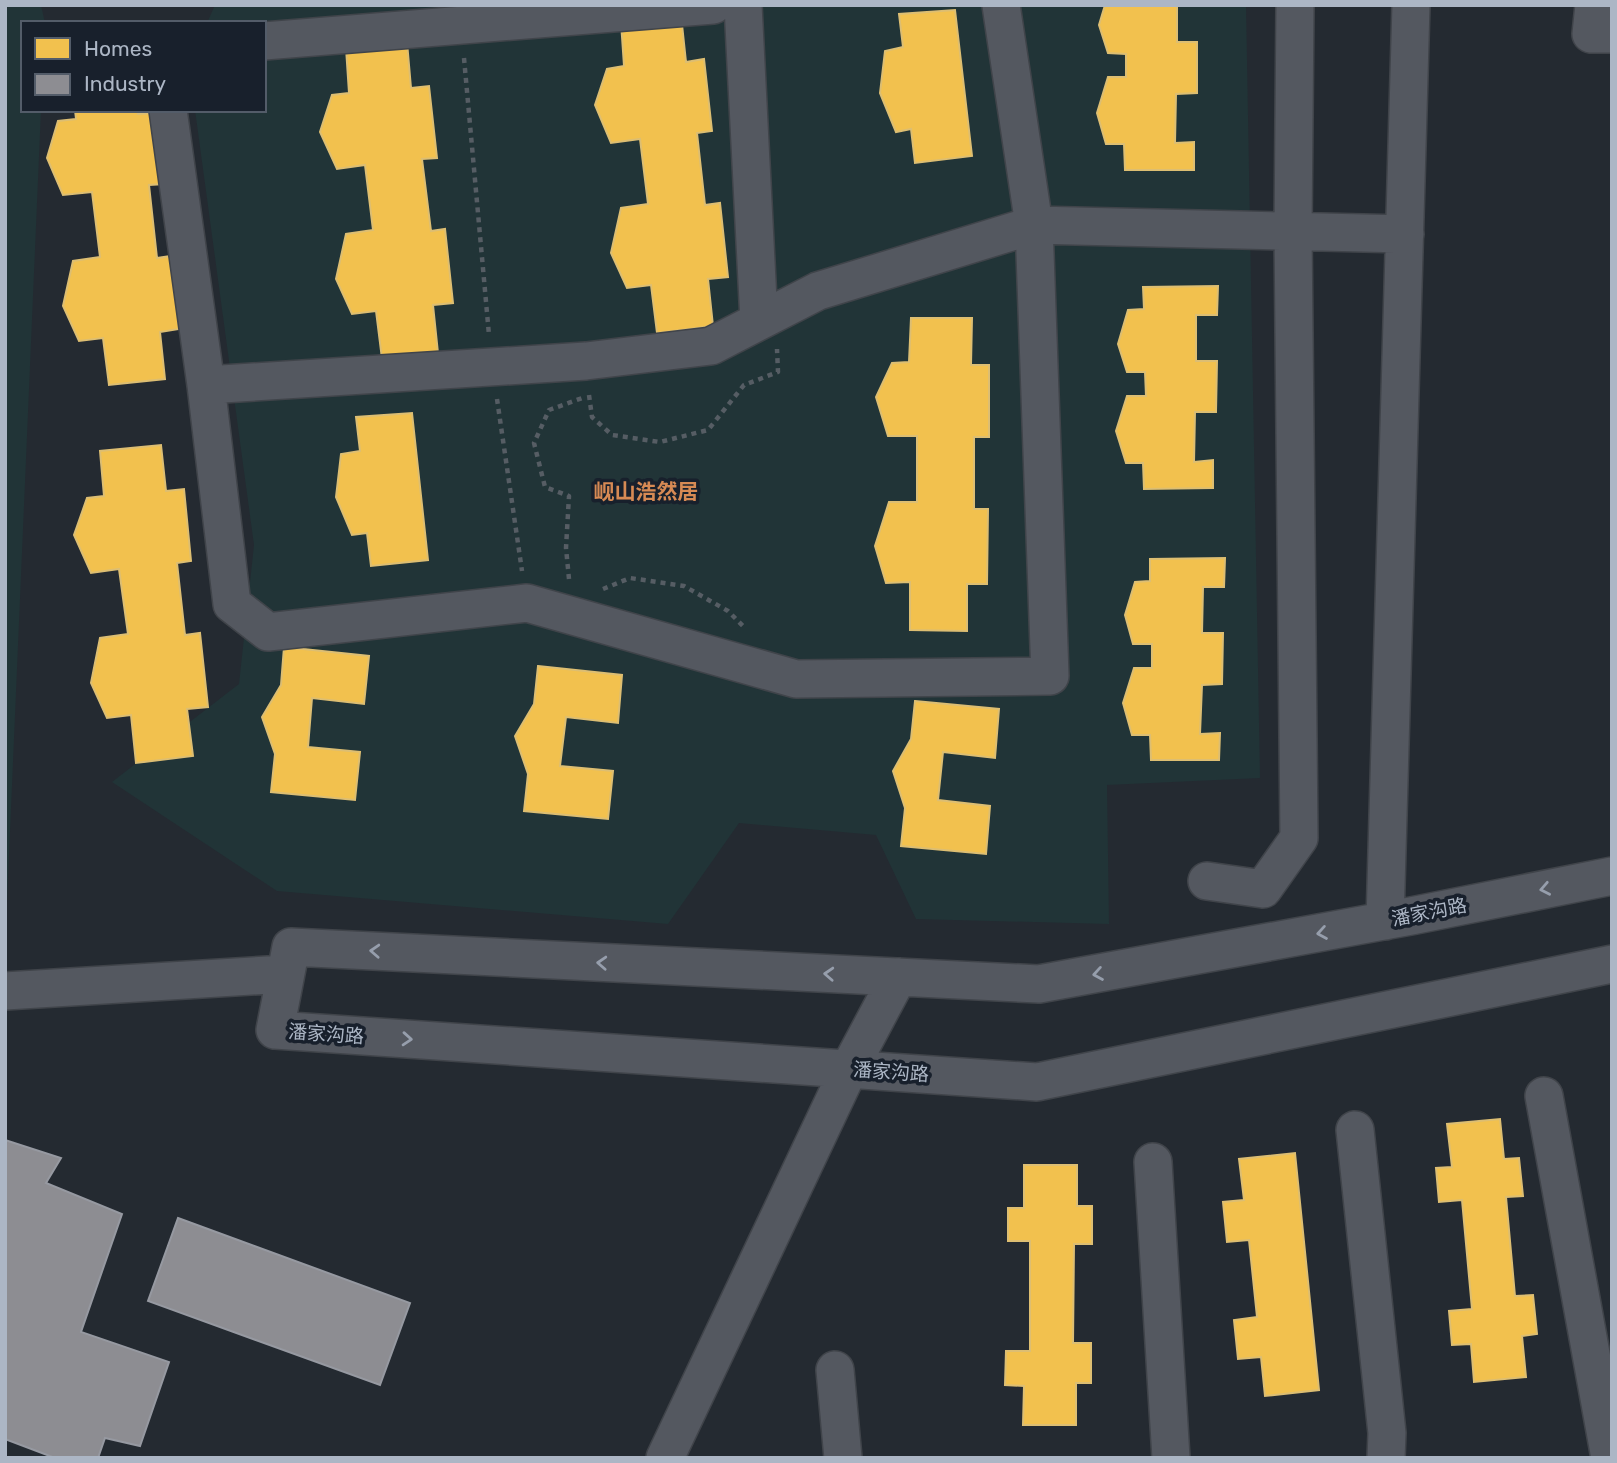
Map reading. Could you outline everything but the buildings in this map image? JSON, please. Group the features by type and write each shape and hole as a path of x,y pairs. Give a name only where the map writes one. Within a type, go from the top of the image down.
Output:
{"street":[{"path":"266,41 713,5"},
{"path":"743,5 767,317"},
{"path":"168,112 206,385 232,604 268,632 527,603 796,679 1050,676 1034,225 1001,5"},
{"path":"1207,881 1263,889 1299,838 1293,231 1295,5"},
{"path":"1385,921 1411,5"},
{"path":"1594,5 1591,34 1612,34"},
{"path":"206,385 492,366 588,378 711,346 818,291 1034,225 1405,234"},
{"name":"潘家沟路","path":"1612,876 1385,921 1040,984 290,947 275,1030 1037,1082 1612,964"},
{"path":"5,991 285,974"},
{"path":"665,1458 849,1069 898,977"},
{"path":"1544,1096 1610,1458"},
{"path":"1355,1130 1387,1433 1386,1458"},
{"path":"1153,1162 1171,1458"},
{"path":"835,1370 843,1458"}],"path":[{"path":"461,26 492,366 527,603"},
{"path":"588,378 592,417 612,435 660,442 708,430 744,386 778,372 767,317"},
{"path":"569,582 566,548 569,496 545,487 534,443 549,410 588,378"},
{"path":"601,590 630,578 684,586 728,611 751,634 762,669"}],"green space":[{"path":"5,5 41,5 45,21 21,21 21,112 41,112 6,925"},
{"path":"215,5 1246,5 1260,778 1107,785 1109,924 916,919 876,835 739,823 668,924 277,891 112,782 239,684 254,545 195,112 266,112 266,21 208,21"}],"district":[{"name":"岘山浩然居","path":"646,491"}]}
